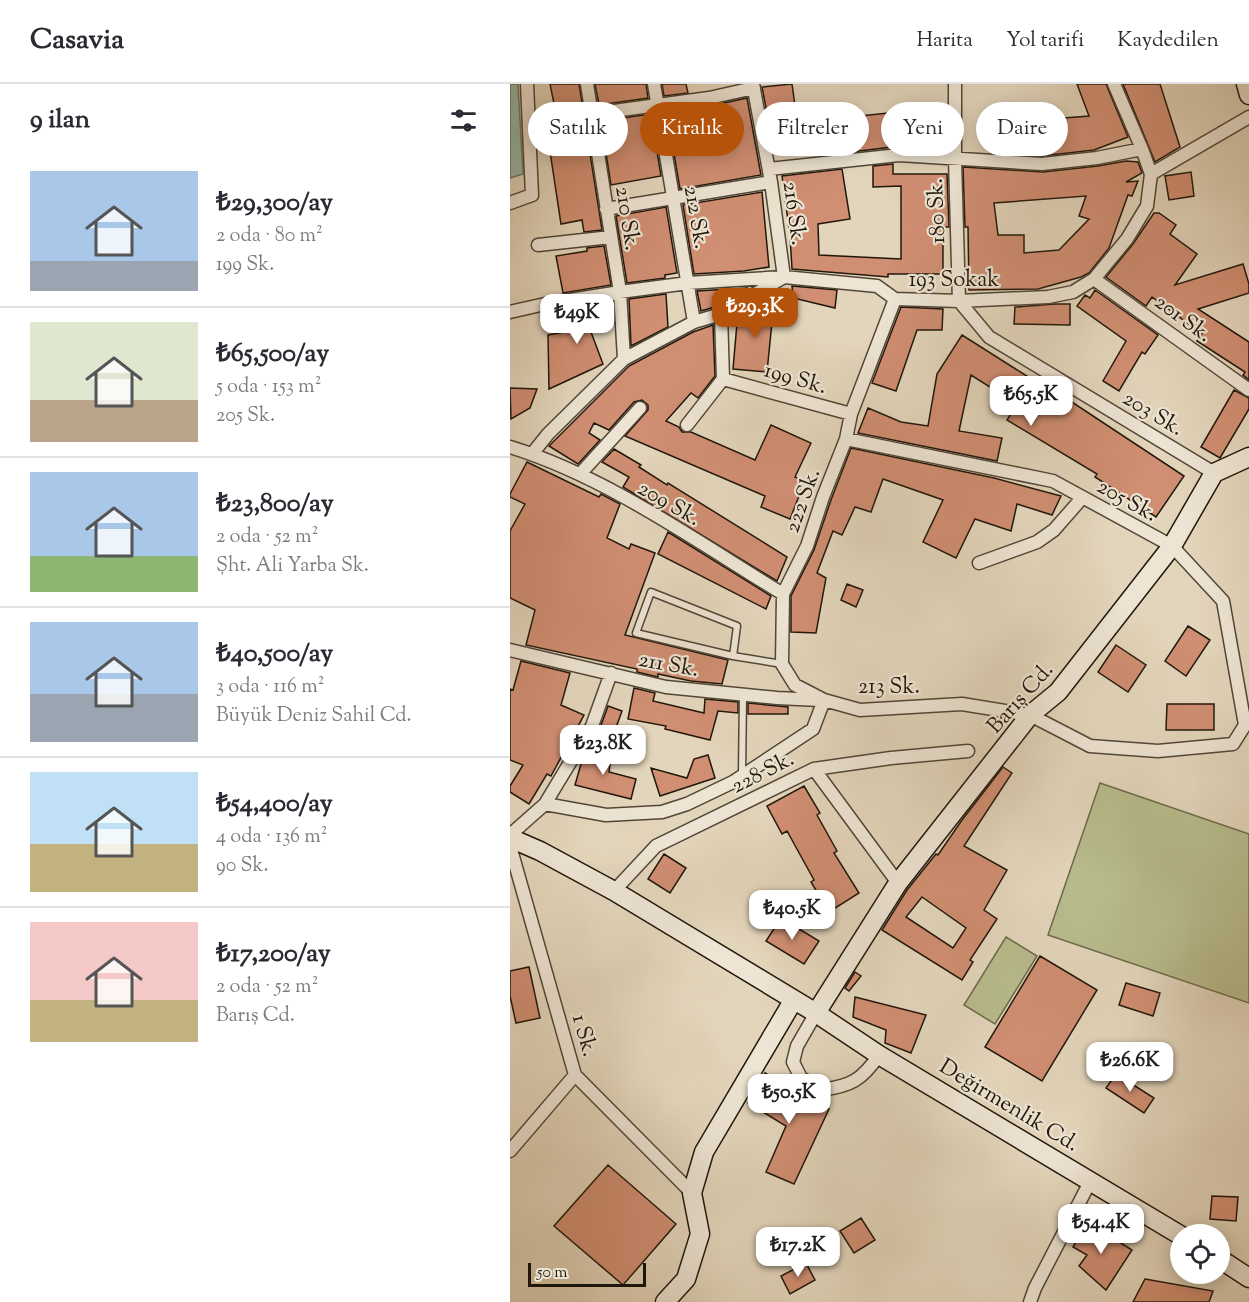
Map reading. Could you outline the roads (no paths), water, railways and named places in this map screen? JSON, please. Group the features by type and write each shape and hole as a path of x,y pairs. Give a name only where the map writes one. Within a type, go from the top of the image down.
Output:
{"street":[{"path":"510,203 532,195 527,84"},
{"name":"210 Sk.","path":"587,84 590,102"},
{"name":"212 Sk.","path":"654,84 657,102"},
{"path":"707,84 709,98"},
{"name":"180 Sk.","path":"955,84 959,301"},
{"path":"1114,84 1151,174 1249,117"},
{"path":"1246,84 1249,95"},
{"path":"679,102 709,98 754,86"},
{"name":"216 Sk.","path":"754,86 769,169 784,277"},
{"path":"769,169 899,155 1042,165 1142,149"},
{"name":"210 Sk.","path":"598,156 620,292 624,358"},
{"name":"212 Sk.","path":"666,156 694,322"},
{"name":"193 Sokak","path":"510,312 545,304 688,283 784,277 877,286 895,299 959,301 1048,297 1072,292 1094,279 1127,239 1147,206 1151,174"},
{"path":"606,209 771,182"},
{"path":"538,245 611,237"},
{"path":"532,454 548,434 624,358 694,322 721,314 784,277"},
{"name":"201 Sk.","path":"1094,279 1249,390"},
{"name":"222 Sk.","path":"782,663 783,594 807,546 846,439 851,414 895,299"},
{"name":"203 Sk.","path":"959,301 989,337 1214,473"},
{"path":"510,312 510,319"},
{"path":"687,425 723,379 721,314"},
{"name":"199 Sk.","path":"723,379 851,414"},
{"path":"580,474 640,408"},
{"name":"205 Sk.","path":"846,439 1053,481 1172,546 1223,601 1245,725 1233,744"},
{"name":"209 Sk.","path":"510,447 580,474 660,519 783,594"},
{"path":"1214,473 1249,457"},
{"name":"Barış Cd.","path":"816,1013 898,883 1030,715 1059,692 1172,546 1214,473"},
{"path":"978,563 1037,542 1054,530 1082,498"},
{"name":"211 Sk.","path":"510,650 666,687 824,700"},
{"path":"545,804 606,815 662,812 706,796 742,775 813,729 824,700 795,685 782,663"},
{"path":"510,836 545,804 592,726 611,673"},
{"name":"213 Sk.","path":"824,700 860,710 962,704 1030,715 1090,746 1158,751 1233,744"},
{"path":"814,769 968,750"},
{"name":"228 Sk.","path":"614,891 657,846 814,769 898,883"},
{"name":"Değirmenlik Cd.","path":"510,836 614,891 816,1013 879,1055 1170,1229"},
{"name":"1 Sk.","path":"510,846 575,1075 692,1193"},
{"path":"665,1302 686,1279 700,1234 692,1193 704,1152 793,1001"},
{"path":"816,1013 797,1046 793,1062 801,1078 821,1090 841,1088 857,1081 868,1072 879,1055"},
{"path":"510,1151 575,1075"},
{"path":"1030,1302 1091,1180"},
{"path":"1230,1266 1249,1278"}],"lane":[{"path":"733,656 737,626 651,592 636,633 733,656 782,663"},
{"path":"742,775 743,695"}]}
